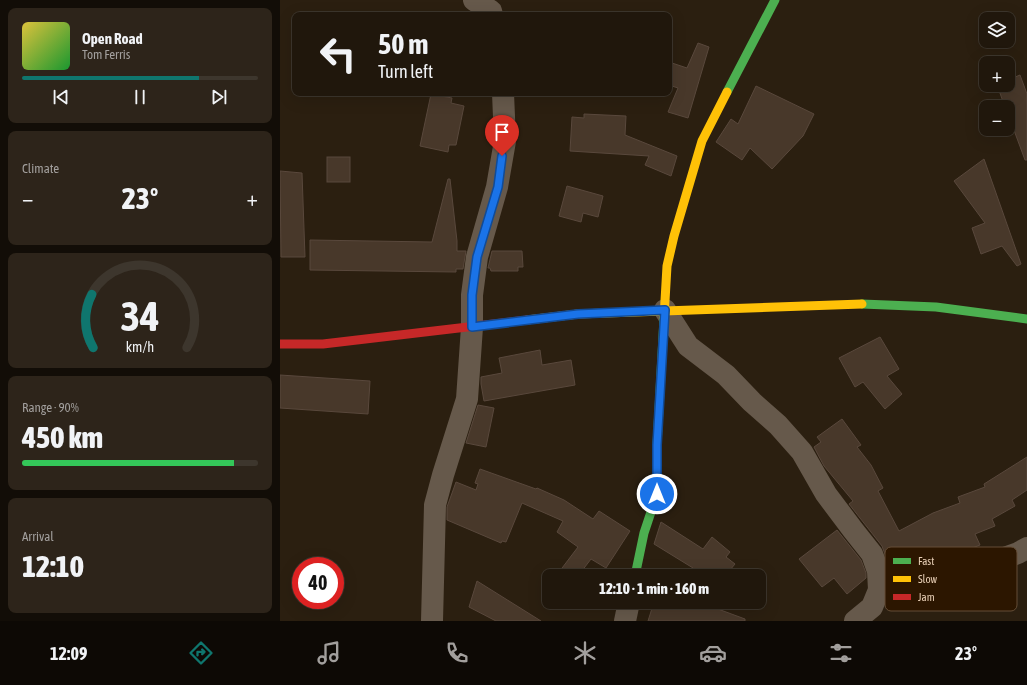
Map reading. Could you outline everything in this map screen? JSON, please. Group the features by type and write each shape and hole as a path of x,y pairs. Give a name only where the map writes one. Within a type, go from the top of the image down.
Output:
{"street":[{"path":"636,569 644,533 657,494 657,445 667,266 702,141 775,0"},
{"path":"432,621 435,505 467,399 472,327 472,295 477,257 498,187 505,141 503,96"},
{"path":"280,344 323,344 578,314 851,303 936,307 1027,320"},
{"path":"665,310 688,346 726,375 752,402 778,425 802,452 826,494 872,554 878,571 879,590 872,607 856,621"},
{"path":"1017,553 1027,548"},
{"path":"625,621 628,609"}],"building":[{"path":"698,43 709,47 688,118 668,112 678,88 672,86 672,63 687,68"},
{"path":"1020,75 1027,94 1027,160 1025,160 1015,133 1015,100 1002,100 1000,92 1015,92 1015,77"},
{"path":"756,86 814,114 803,136 772,169 750,148 742,160 716,142 731,119 738,124"},
{"path":"431,96 452,98 451,103 464,106 456,145 449,145 448,152 420,146"},
{"path":"584,114 626,116 625,135 677,156 671,176 645,165 649,156 570,151 572,117 584,118"},
{"path":"327,157 350,157 350,182 327,182"},
{"path":"984,159 1021,264 1017,266 1002,246 981,254 972,228 985,223 954,181"},
{"path":"280,171 302,173 305,257 281,257"},
{"path":"448,179 450,179 457,251 466,251 463,269 456,269 456,272 310,270 310,240 432,242"},
{"path":"567,186 603,196 598,217 583,213 581,222 559,216"},
{"path":"492,251 522,251 523,267 518,267 518,271 491,271 490,268 488,268"},
{"path":"880,337 899,369 887,376 902,394 885,409 863,382 855,387 839,358"},
{"path":"540,350 542,365 571,360 575,385 484,401 481,377 502,373 499,358"},
{"path":"280,375 370,381 368,414 280,408"},
{"path":"478,405 494,408 486,447 466,443"},
{"path":"842,419 861,445 857,447 871,465 883,488 878,491 899,531 933,513 960,503 958,497 985,487 984,484 1027,457 1027,490 1012,500 1015,506 992,519 995,526 975,534 980,545 975,547 885,547 885,554 882,546 849,504 853,501 824,466 814,447 821,442 817,437"},
{"path":"480,469 536,489 537,488 564,500 593,519 599,511 630,531 606,568 591,559 583,569 561,569 578,547 557,532 563,521 522,503 506,542 502,541 501,543 447,520 447,507 456,482 476,490 478,484 475,483"},
{"path":"661,522 703,549 712,537 730,552 726,557 735,564 731,569 692,569 693,568 654,544"},
{"path":"837,530 861,560 866,573 866,578 847,594 834,578 822,587 799,559"},
{"path":"477,581 541,621 496,621 469,607"},
{"path":"652,609 718,609 745,619 745,621 648,621"}],"traffic: fast":[{"path":"727,92 775,0"},
{"path":"862,304 936,307 1027,319"},
{"path":"636,569 644,533 657,494 657,445 664,318"}],"traffic: slow":[{"path":"664,318 667,266 674,236 702,141 727,92"},
{"path":"527,320 578,314 862,304"}],"traffic: jam":[{"path":"280,344 323,344 527,320"}],"route":[{"path":"502,156 498,187 477,257 472,295 472,327 578,314 665,310 657,445 657,494"}]}
